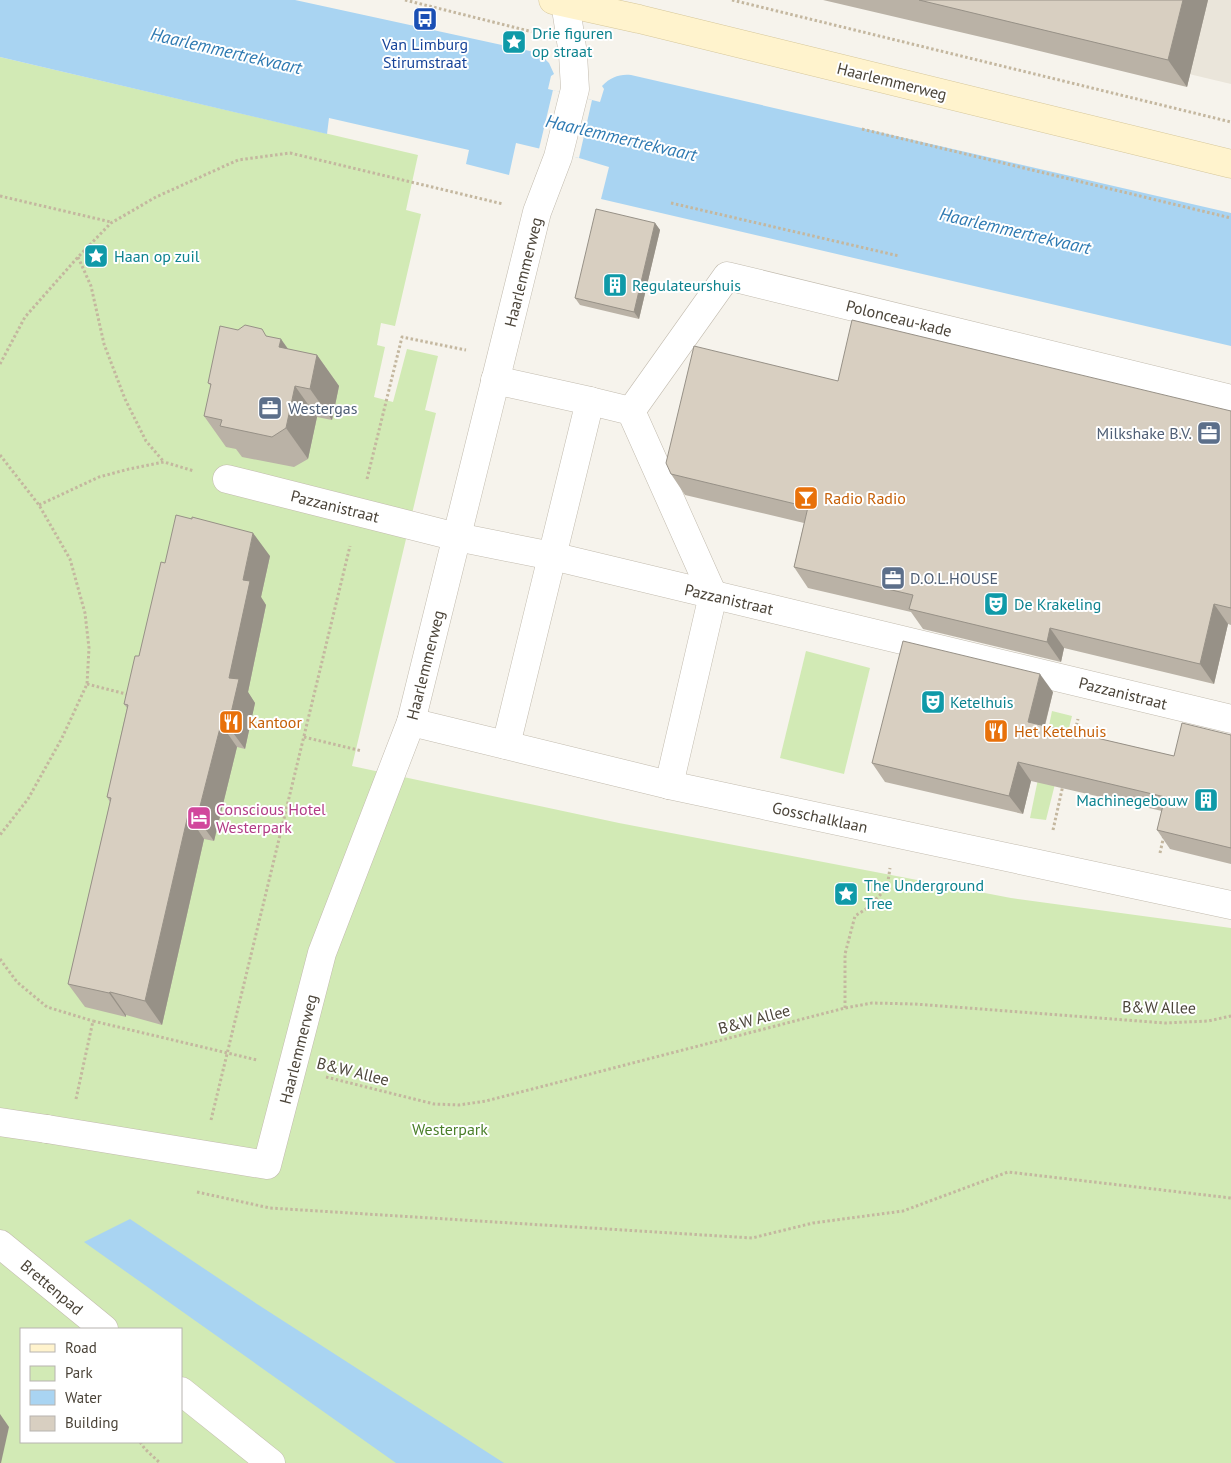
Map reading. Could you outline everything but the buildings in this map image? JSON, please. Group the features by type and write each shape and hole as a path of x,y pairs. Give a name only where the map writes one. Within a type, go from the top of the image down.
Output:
{"main road":[{"name":"Haarlemmerweg","path":"559,1 1231,164"}],"street":[{"name":"Haarlemmerweg","path":"203,1155 267,1165 322,953 411,722 537,212 558,158 575,89 573,54 559,1"},
{"name":"Polonceau-kade","path":"631,410 726,276 1231,398"},
{"path":"498,368 590,402 631,410 713,596 669,785"},
{"path":"506,745 590,402"},
{"name":"Pazzanistraat","path":"227,479 457,537 552,556 1231,719"},
{"name":"Gosschalklaan","path":"411,722 669,785 1231,905"},
{"path":"0,1122 203,1155"},
{"name":"Brettenpad","path":"0,1244 103,1328"},
{"path":"182,1392 271,1463"}],"path":[{"path":"732,0 1231,122"},
{"path":"862,129 1231,218"},
{"path":"0,364 25,317 111,222 156,197 238,160 290,153 537,212"},
{"path":"0,196 111,222"},
{"path":"671,203 899,256"},
{"path":"78,257 91,286 104,344 125,399 146,441 164,462 227,479"},
{"path":"498,368 402,337 194,1192 270,1208 752,1238 814,1223 903,1211 1008,1172 1231,1198"},
{"path":"0,455 39,505 70,559 85,613 89,648 87,684 62,738 28,798 0,835"},
{"path":"39,505 99,477 164,462"},
{"path":"87,684 133,696"},
{"path":"1073,741 1086,684"},
{"path":"304,737 396,760"},
{"path":"1046,865 1065,779"},
{"path":"1153,888 1164,832"},
{"path":"845,1008 845,954 855,916 866,910 887,888 896,834"},
{"name":"B&W Allee","path":"0,959 17,982 47,1007 434,1104 459,1105 486,1101 845,1008 872,1004 915,1004 1165,1023 1208,1021 1231,1016"},
{"path":"57,1130 93,1020"},
{"path":"141,1443 160,1463"}],"shaded area":[{"path":"879,0 1231,0 1231,84"}],"green space":[{"name":"Westerpark","path":"0,57 418,155 406,210 421,214 395,326 381,323 377,345 385,347 374,397 393,402 407,349 438,356 425,410 436,413 352,766 619,823 1011,898 1231,928 1231,1463 0,1463"},
{"path":"806,651 870,668 844,774 780,758"},
{"path":"1052,711 1072,716 1046,820 1030,818"}],"water":[{"name":"Haarlemmertrekvaart","path":"0,0 295,0 539,53 549,63 554,74 551,76 548,89 600,102 604,89 602,86 605,83 615,77 631,75 1231,213 1231,346 601,199 609,167 516,143 509,175 466,164 469,150 329,118 327,134 0,57"},
{"path":"130,1219 257,1304 504,1463 396,1463 84,1242"}],"pier":[{"path":"553,90 592,100 579,158 539,149"}],"place":[{"name":"Van Limburg Stirumstraat","path":"425,19"},
{"name":"Drie figuren op straat","path":"514,42"},
{"name":"Haan op zuil","path":"96,256"},
{"name":"Regulateurshuis","path":"615,285"},
{"name":"Westergas","path":"270,408"},
{"name":"Milkshake B.V.","path":"1209,433"},
{"name":"Radio Radio","path":"806,498"},
{"name":"D.O.L.HOUSE","path":"893,578"},
{"name":"De Krakeling","path":"996,604"},
{"name":"Ketelhuis","path":"933,702"},
{"name":"Kantoor","path":"231,722"},
{"name":"Het Ketelhuis","path":"996,731"},
{"name":"Machinegebouw","path":"1206,800"},
{"name":"Conscious Hotel Westerpark","path":"199,818"},
{"name":"The Underground Tree","path":"846,894"}]}
